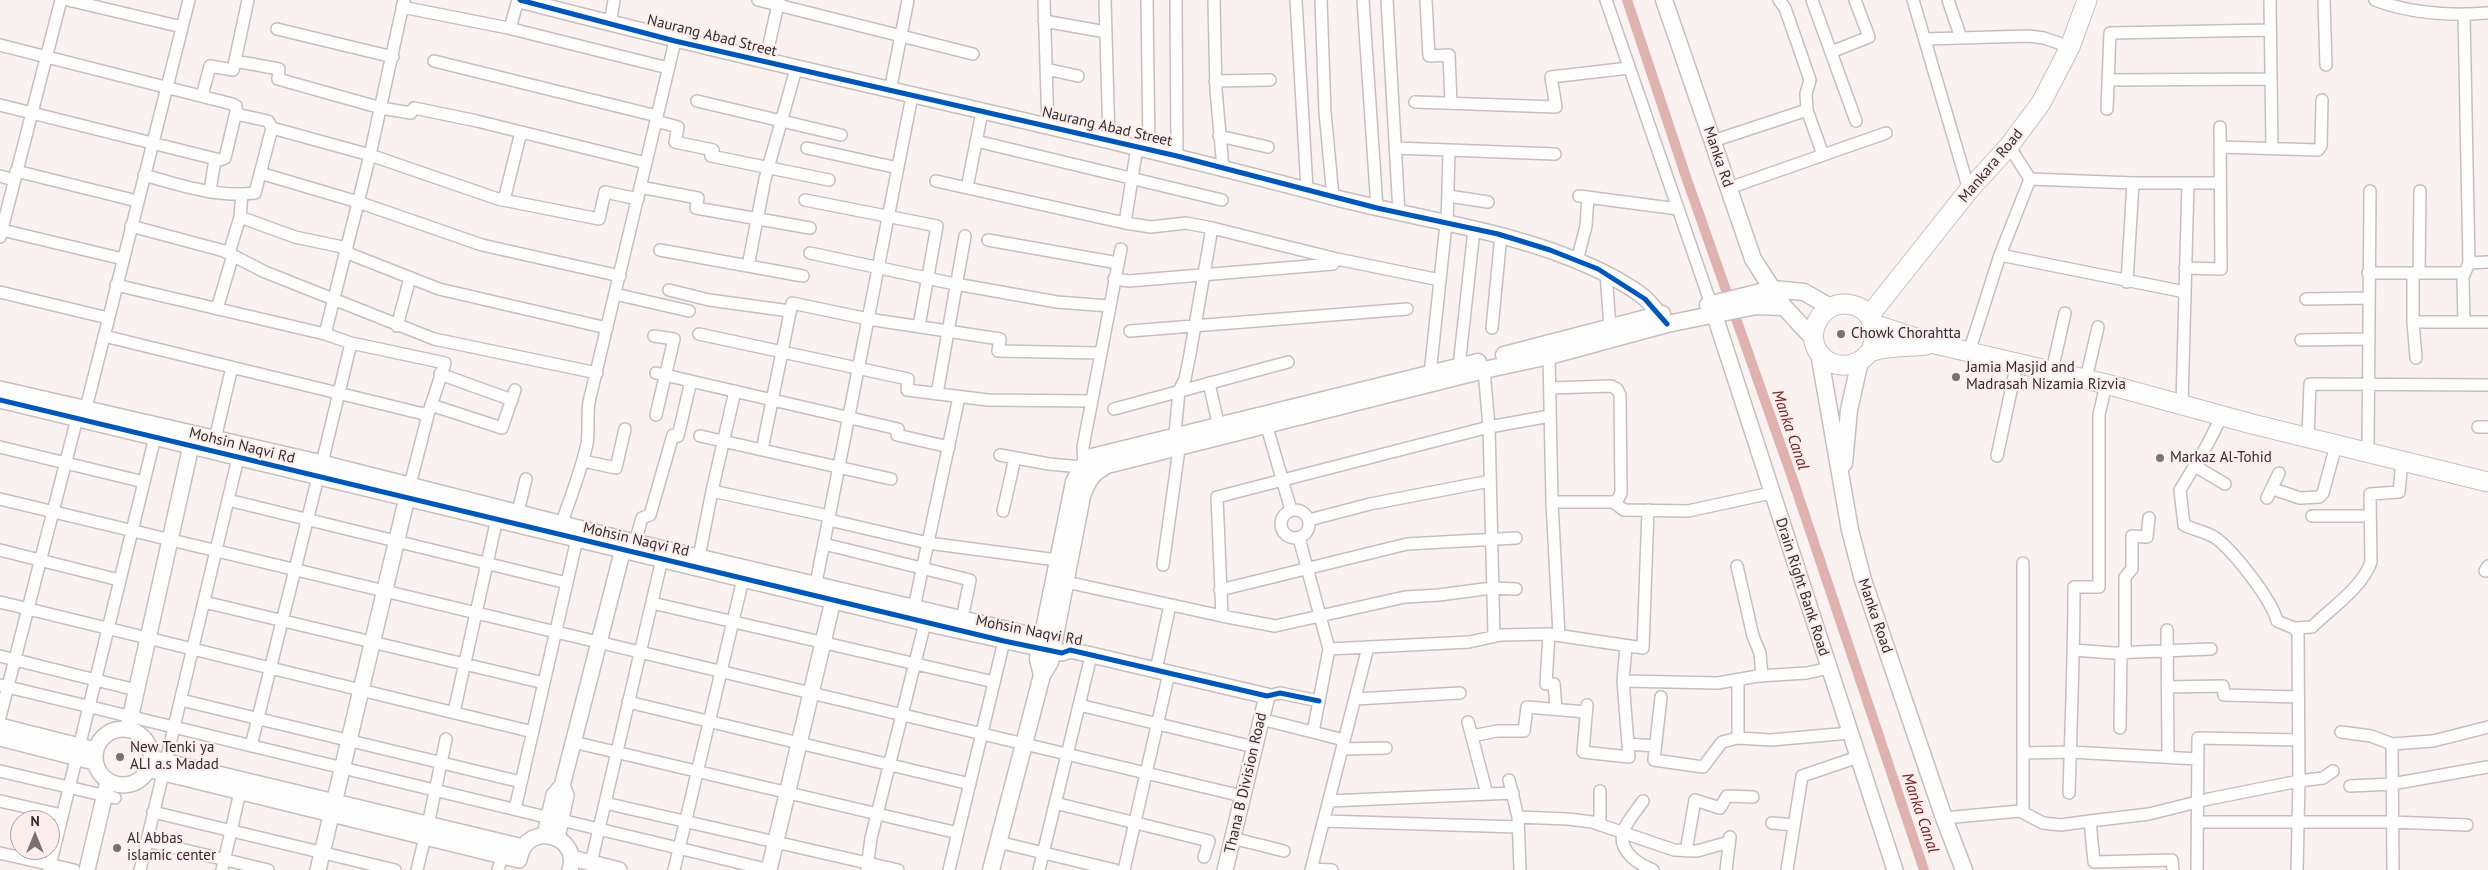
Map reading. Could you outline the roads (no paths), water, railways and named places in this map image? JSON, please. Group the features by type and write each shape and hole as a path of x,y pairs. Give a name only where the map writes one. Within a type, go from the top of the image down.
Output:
{"main road":[{"name":"Manka Rd","path":"1664,0 1753,259 1784,307 1816,346"},
{"name":"Mankara Road","path":"1871,320 1969,190 2009,146 2041,103 2070,47 2087,0"},
{"path":"1047,644 1066,582 1082,496 1090,476 1107,465 1459,366 1610,327 1717,309 1755,300 1773,289 1804,292 1830,307"},
{"path":"1755,300 1784,307"},
{"path":"1935,344 1866,356 1843,366 1834,364 1816,346 1814,326 1820,315 1830,307 1846,304 1855,306 1871,320 1935,344 2086,379 2222,416 2488,482"},
{"path":"1220,432 1267,427 1484,370 1549,356 1663,319"},
{"path":"1843,490 1849,410 1875,333 1871,320"},
{"name":"Manka Road","path":"1816,346 1843,490 1863,580 1944,818 1964,870"},
{"path":"991,870 1042,675 1050,662 1047,644 1057,560 1074,482 1083,466 1100,454 1175,445"}],"street":[{"path":"62,0 1,234 123,259"},
{"path":"68,0 182,28"},
{"path":"0,717 4,686 15,660 66,463 104,336 189,0"},
{"path":"202,96 210,66 232,70 248,0"},
{"path":"510,28 519,0"},
{"name":"Naurang Abad Street","path":"519,0 559,5 610,24 675,41 1109,140 1377,208 1501,235 1577,261 1606,274 1646,299 1663,319"},
{"path":"610,24 614,0"},
{"path":"758,0 779,2 973,54"},
{"path":"890,91 908,0"},
{"path":"1044,0 1048,127"},
{"path":"1105,0 1109,140"},
{"path":"1124,223 1132,178 1143,148 1147,0"},
{"path":"1176,0 1177,156"},
{"path":"1214,0 1216,81 1223,168"},
{"path":"1296,0 1307,189"},
{"path":"1321,0 1325,112 1333,197"},
{"path":"1363,0 1377,208"},
{"path":"1387,0 1400,213"},
{"path":"1426,0 1429,56 1450,55 1452,103"},
{"path":"1606,0 1678,209 1717,309"},
{"path":"1779,0 1785,8 1810,80 1806,94 1807,110 1823,155"},
{"path":"1812,0 1856,121"},
{"path":"1830,52 1868,37 1855,0"},
{"path":"1913,0 1969,190"},
{"path":"1948,0 1960,38"},
{"path":"2270,0 2272,148"},
{"path":"2324,0 2326,65"},
{"path":"2376,0 2409,10 2464,14 2488,13"},
{"path":"766,62 779,2"},
{"path":"325,334 370,156 403,4 510,28 668,68"},
{"path":"2464,14 2466,268 2464,322"},
{"path":"1044,21 1106,32"},
{"path":"277,29 393,57"},
{"path":"2107,109 2110,32 2270,30"},
{"path":"1925,38 2028,36 2044,38 2070,47"},
{"path":"562,522 583,461 587,441 586,421 589,402 675,41"},
{"path":"0,44 232,104 236,106 236,114 223,160 0,106"},
{"path":"234,61 280,69 278,79 381,108 411,113 414,108 646,163"},
{"path":"434,61 657,118 678,127 675,142 713,150 711,156 829,180"},
{"path":"1415,102 1556,107 1551,76 1629,68"},
{"path":"748,266 768,168 796,69"},
{"path":"1046,69 1078,76"},
{"path":"1216,81 1270,80"},
{"path":"2108,80 2271,80"},
{"path":"816,583 912,96"},
{"path":"2220,147 2318,150 2321,146 2322,100"},
{"path":"697,101 841,136"},
{"path":"1712,141 1807,110"},
{"path":"966,188 982,112"},
{"path":"236,114 268,121 272,128 370,156 504,200 599,219 605,192 639,193 698,198 696,208 810,228"},
{"path":"2186,268 2221,269 2220,127"},
{"path":"144,175 210,191 242,194 255,193 272,128"},
{"path":"504,200 521,132"},
{"path":"1729,188 1886,133"},
{"path":"1219,136 1268,146"},
{"path":"976,141 1222,200"},
{"path":"2009,146 2030,179"},
{"path":"807,148 898,168"},
{"path":"1395,148 1555,154"},
{"path":"1430,374 1446,224 1449,151"},
{"path":"210,191 215,159"},
{"path":"260,172 358,202 482,245 620,276"},
{"path":"0,176 15,175 137,202"},
{"path":"2030,179 2133,183 2220,183"},
{"path":"1969,352 2000,254 2030,179"},
{"path":"936,181 1124,223 1151,227 1186,223 1212,228 1337,259 1440,280"},
{"path":"2127,282 2133,183"},
{"path":"2182,404 2188,183"},
{"path":"2368,452 2367,384 2370,191"},
{"path":"2416,358 2413,322 2420,191"},
{"path":"217,309 240,216 242,194"},
{"path":"1448,196 1488,202"},
{"path":"1577,261 1586,226 1583,197 1678,209"},
{"path":"805,200 937,226 919,326"},
{"path":"240,216 294,237 346,250 439,289 484,301 607,328"},
{"path":"131,226 231,254 266,272 397,326 434,339 597,373"},
{"path":"1162,565 1179,392 1185,379 1212,228"},
{"path":"1459,366 1474,230"},
{"path":"1492,328 1501,235"},
{"path":"937,394 950,331 965,236"},
{"path":"988,240 1118,263"},
{"path":"1000,455 1050,464 1083,466 1083,447 1121,249"},
{"path":"660,250 803,276"},
{"path":"810,253 957,284 1057,302 1109,306"},
{"path":"2000,254 2127,282 2185,292"},
{"path":"1114,279 1129,281 1333,264 1337,259"},
{"path":"2368,273 2416,273 2466,268 2488,262"},
{"path":"1606,274 1610,327"},
{"path":"397,326 410,278"},
{"path":"116,285 325,334 352,343 445,363 429,410 408,492 318,870"},
{"path":"669,290 709,300 790,311"},
{"path":"0,292 108,318"},
{"path":"615,294 690,311"},
{"path":"2306,299 2368,298"},
{"path":"762,450 792,303 868,318 1000,338 998,351 1100,354"},
{"path":"1130,331 1406,309"},
{"name":"Drain Right Bank Road","path":"1717,309 1771,493 1895,870"},
{"path":"2052,371 2065,313"},
{"path":"2413,322 2488,322"},
{"path":"2086,379 2098,327"},
{"path":"700,334 908,379 907,390 988,400 1092,401"},
{"path":"104,336 339,393 429,410 502,428 513,395 440,374"},
{"path":"654,336 674,339 660,374 656,415"},
{"path":"2301,340 2368,339"},
{"path":"251,746 352,343"},
{"path":"1549,356 1554,635 1546,684 1554,684 1556,709"},
{"path":"1114,409 1288,362"},
{"path":"1997,456 2017,363"},
{"path":"215,439 232,367"},
{"path":"1484,370 1489,427 1494,636"},
{"path":"660,374 898,429 897,435 950,447"},
{"path":"551,836 555,819 554,795 562,786 599,643 628,544 642,518 650,515 673,435 678,436 691,381"},
{"path":"1209,383 1220,432"},
{"path":"2069,792 2070,698 2074,650 2074,587 2099,587 2099,414 2106,384"},
{"path":"2308,438 2310,384 2488,385"},
{"path":"1550,388 1611,386 1618,389 1620,395 1621,493 1618,499 1613,502 1552,502"},
{"name":"Mohsin Naqvi Rd","path":"0,389 82,413 192,440 238,458 320,470"},
{"path":"699,556 735,391"},
{"path":"914,608 950,447 959,397"},
{"name":"Mohsin Naqvi Rd","path":"0,400 82,413 155,438 215,439 320,470 498,514 577,539 628,544 699,556 816,583 835,594 925,623 1004,641 1047,644 1064,643 1070,650 1091,656 1266,696"},
{"path":"1222,616 1217,497 1489,427 1550,416"},
{"path":"2222,416 2180,490 2184,525 2216,538 2244,568 2275,612 2277,621 2294,628 2312,627 2368,571 2371,562 2370,494 2399,492 2402,461"},
{"path":"1267,427 1291,510"},
{"path":"583,461 616,468 626,428"},
{"path":"700,436 891,479"},
{"path":"50,867 155,438"},
{"path":"129,722 192,440"},
{"path":"2279,473 2270,494 2300,498 2319,497 2323,493 2336,445"},
{"path":"0,447 144,482"},
{"path":"140,870 153,812 157,766 174,727 238,458"},
{"path":"1003,511 1015,458"},
{"path":"2195,466 2225,484"},
{"path":"518,512 526,479"},
{"path":"1309,520 1370,504 1490,481"},
{"path":"712,491 928,543 1057,560"},
{"path":"1613,502 1624,510 1688,511 1771,493"},
{"path":"0,499 1242,796"},
{"path":"228,500 567,583"},
{"path":"1291,510 1300,510 1309,520 1306,533 1299,538 1286,535 1281,528 1284,515 1291,510"},
{"path":"1329,649 1469,642 1494,636 1554,635 1643,648 1648,510"},
{"name":"Mohsin Naqvi Rd","path":"498,514 518,512 562,522 628,544 662,559 743,579 914,608 962,619 1047,644"},
{"path":"454,712 498,514"},
{"path":"2312,516 2370,516"},
{"path":"2120,728 2125,576 2132,568 2132,536 2148,537 2149,518"},
{"path":"1299,538 1329,649 1313,732"},
{"path":"1220,590 1407,544 1516,538"},
{"path":"515,809 577,539"},
{"path":"824,544 970,580 962,619"},
{"path":"0,550 119,580"},
{"path":"591,863 662,559"},
{"path":"2023,563 2023,812"},
{"path":"1737,566 1753,636 1760,653 1762,676"},
{"path":"674,870 743,579"},
{"path":"1066,582 1275,626 1319,614 1405,597 1439,595 1492,588 1516,588"},
{"path":"4,686 88,706 129,722 174,727 770,870 835,594"},
{"path":"0,602 533,732"},
{"path":"204,602 544,683"},
{"path":"652,603 994,682"},
{"path":"1124,870 1158,724 1170,605"},
{"path":"867,866 877,814 925,623"},
{"path":"2294,628 2298,633 2299,781 2297,870"},
{"path":"2166,630 2168,651 2168,758"},
{"path":"949,870 1004,641"},
{"path":"1332,870 1311,870 1368,647"},
{"path":"1472,736 1497,731 1524,731 1527,707 1556,709 1587,708 1583,752 1629,757 1623,681 1626,647"},
{"path":"2074,650 2123,652 2211,650"},
{"path":"0,656 136,690"},
{"path":"1039,870 1091,656"},
{"path":"1623,681 1718,683 1762,676 1807,673 1829,668"},
{"path":"1738,680 1738,738"},
{"path":"2168,687 2223,686 2224,695 2298,697"},
{"path":"1266,696 1280,693 1319,701"},
{"path":"1355,700 1460,693"},
{"name":"Thana B Division Road","path":"1225,870 1266,696"},
{"path":"1661,697 1654,760 1703,767 1722,742 1738,738 1771,740 1850,733"},
{"path":"180,700 522,782"},
{"path":"628,702 970,784"},
{"path":"1079,705 1254,747"},
{"path":"1261,720 1313,732 1343,745 1386,748"},
{"path":"97,870 112,790 98,771 95,756 103,736 129,722"},
{"path":"129,722 146,741 157,766 240,792 332,808"},
{"path":"1468,722 1487,794"},
{"path":"0,726 78,752"},
{"path":"2342,732 2371,736 2392,744 2433,741 2488,728"},
{"path":"0,738 95,756"},
{"path":"2197,870 2196,802 2198,738 2299,740"},
{"path":"417,870 446,739"},
{"path":"573,742 958,833"},
{"path":"1628,744 1655,746"},
{"path":"2392,744 2392,870"},
{"path":"2023,753 2070,752 2198,759"},
{"path":"1787,870 1802,776 1858,757"},
{"path":"0,771 69,787 112,790 138,781 157,766"},
{"path":"157,766 426,831 521,859"},
{"path":"2350,786 2392,784 2487,767"},
{"path":"1944,818 2023,812 2043,823 2061,825 2149,814 2196,802 2299,781 2323,778 2333,771"},
{"path":"1509,780 1518,822 1520,870"},
{"path":"87,870 112,790"},
{"path":"1600,791 1600,825"},
{"path":"223,865 240,792"},
{"path":"1329,801 1513,793"},
{"path":"1686,851 1695,800 1720,808 1727,796 1753,797"},
{"path":"0,801 62,815"},
{"path":"1643,801 1623,832 1626,851 1631,857 1653,870"},
{"path":"605,803 776,842 867,866 898,870"},
{"path":"1055,803 1209,841 1204,857"},
{"path":"153,812 394,870"},
{"path":"1324,821 1518,822 1568,818 1600,825 1674,850 1697,851 1730,839 1726,870"},
{"path":"2090,821 2094,862 2172,860 2173,870"},
{"path":"2197,822 2467,824"},
{"path":"1772,823 1794,825"},
{"path":"426,831 500,863 521,859"},
{"path":"521,859 532,838 551,836 569,849 571,864 591,863 620,870"},
{"path":"1232,838 1284,851"},
{"path":"147,841 223,865 268,870"},
{"path":"998,842 1115,870"},
{"path":"0,853 50,867 74,870"}],"waterway":[{"name":"Manka Canal","path":"1627,0 1686,177 1792,477 1924,870"}],"place":[{"name":"Chowk Chorahtta","path":"1841,334"},
{"name":"Jamia Masjid and Madrasah Nizamia Rizvia","path":"1956,377"},
{"name":"Markaz Al-Tohid","path":"2160,458"},
{"name":"New Tenki ya ALI a.s Madad","path":"120,757"},
{"name":"Al Abbas islamic center","path":"117,848"}]}
